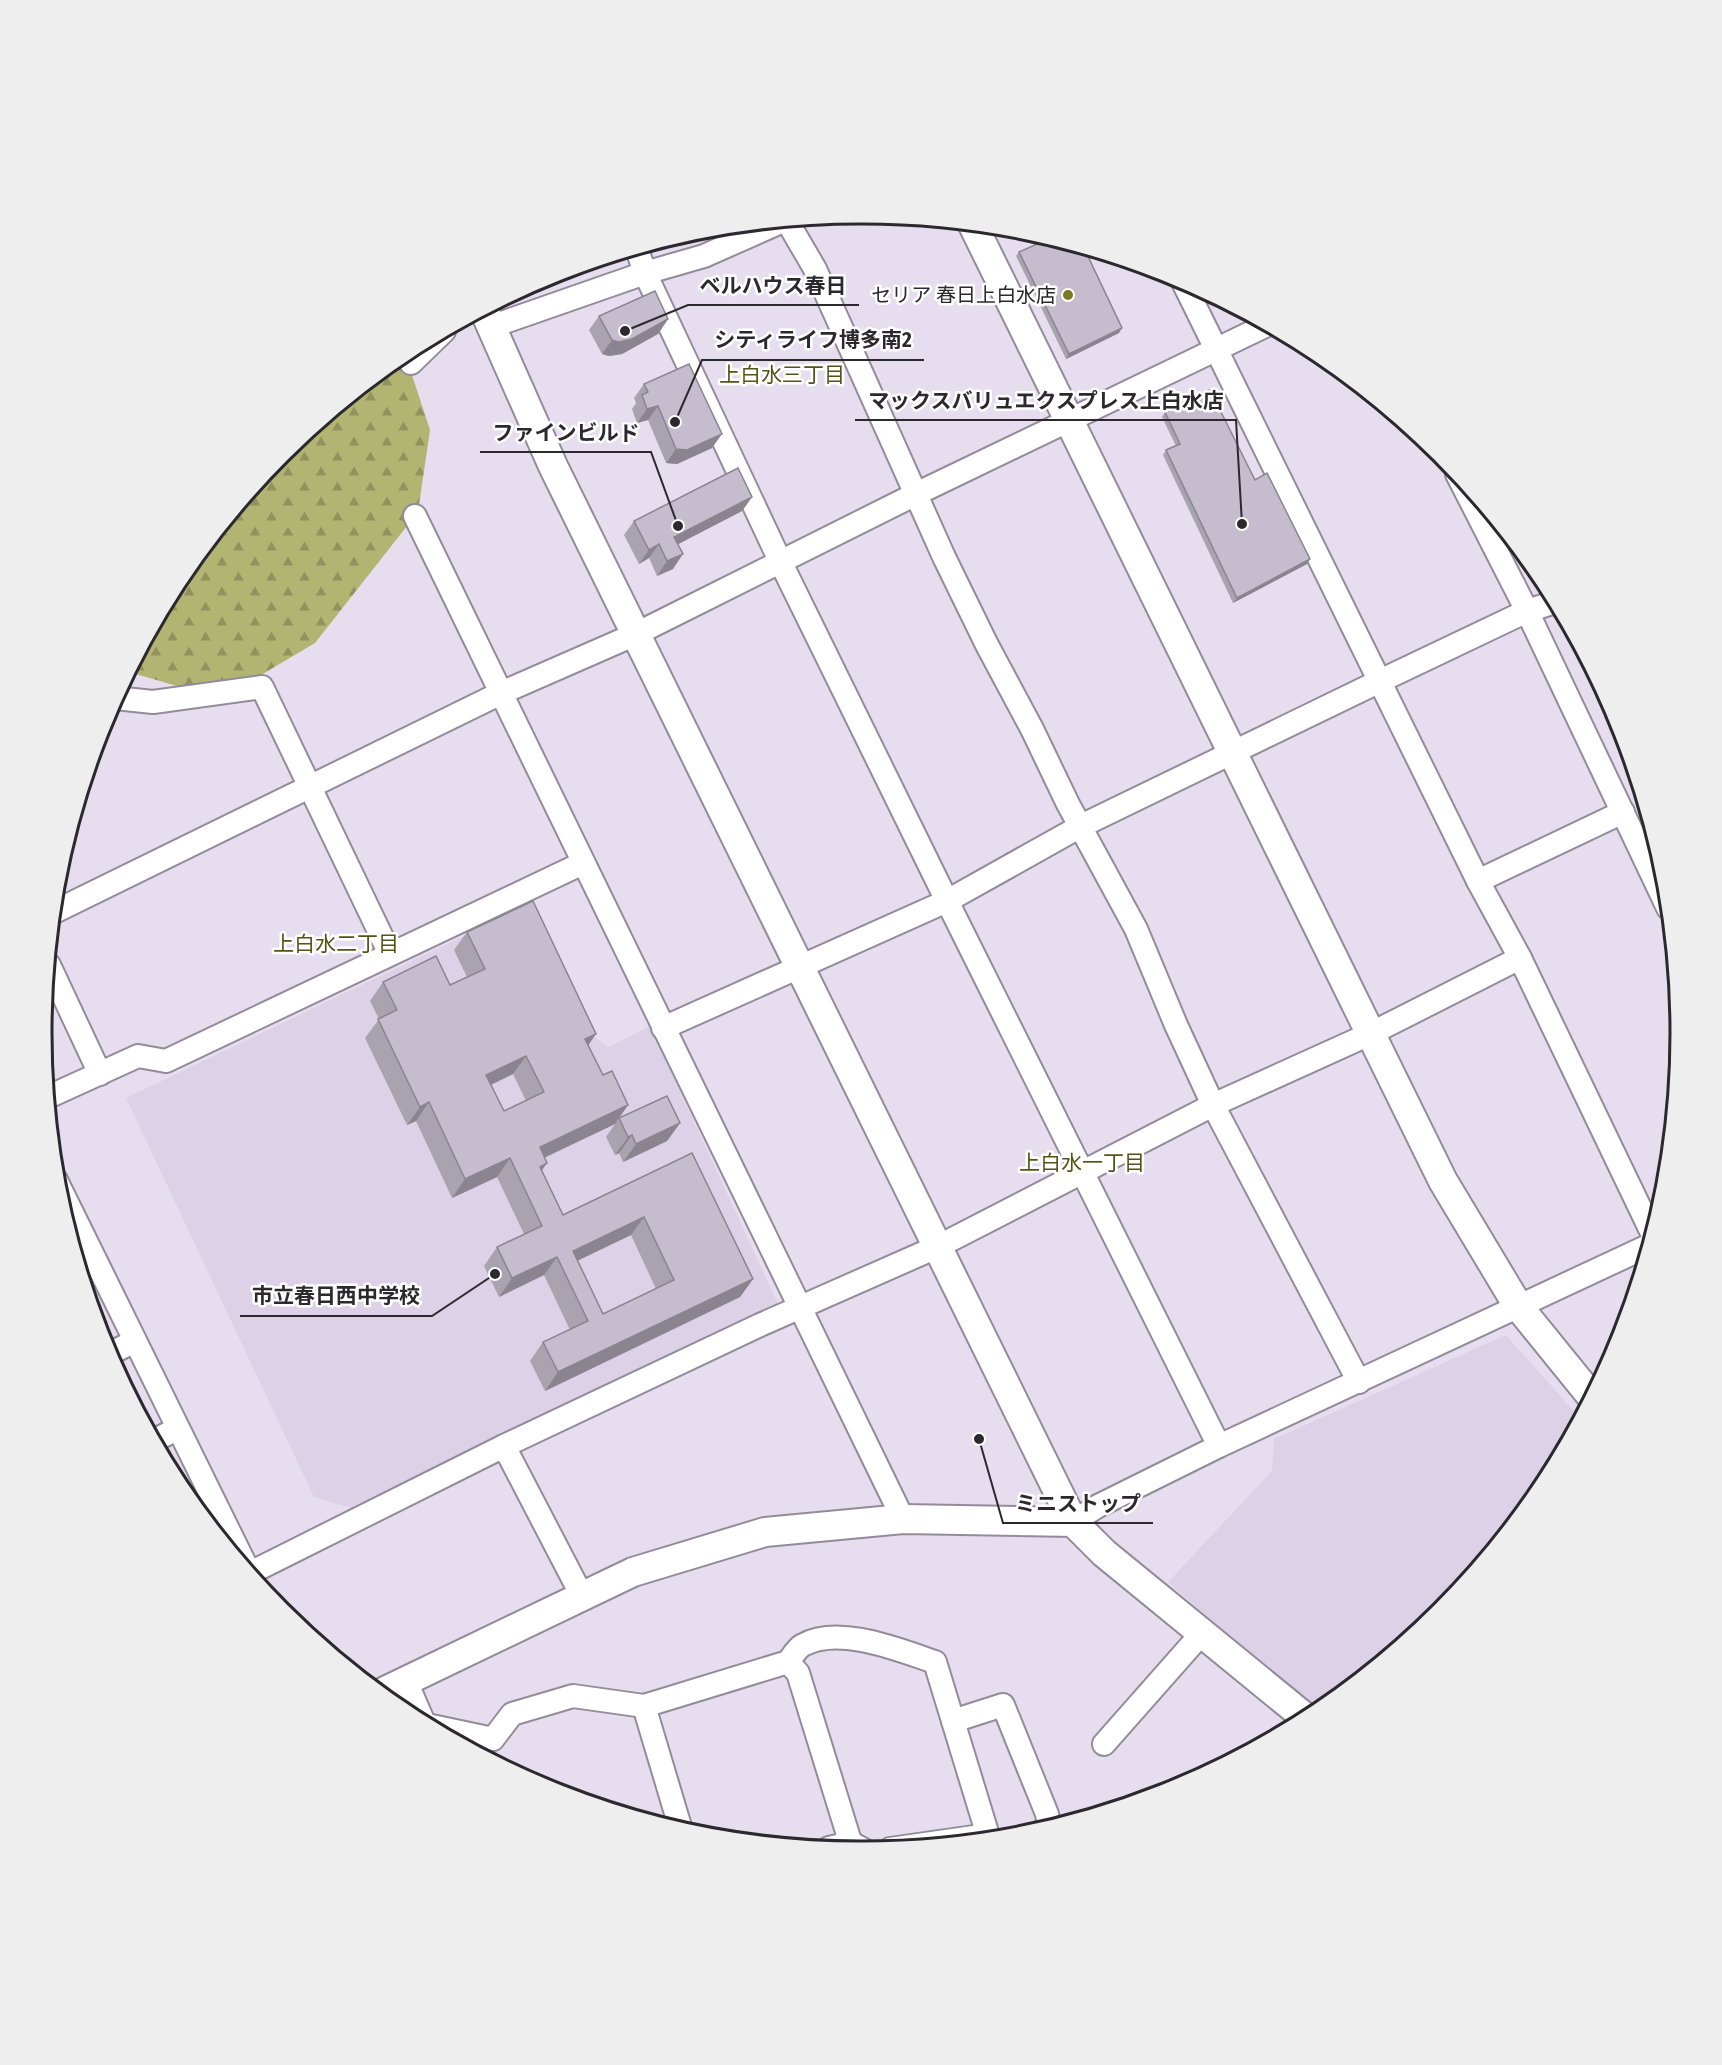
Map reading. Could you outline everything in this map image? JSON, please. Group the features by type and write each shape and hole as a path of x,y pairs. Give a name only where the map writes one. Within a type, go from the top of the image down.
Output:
{"street":[{"path":"789,228 815,269 987,645 1136,929 1176,1025 1213,1105 1359,1382"},
{"path":"489,315 704,256 764,230"},
{"path":"977,233 1443,1181 1518,1306 1586,1390"},
{"path":"639,256 645,273 782,563 947,901 1219,1446"},
{"path":"1189,294 1478,881 1520,958 1647,1222"},
{"path":"484,317 553,466 1073,1522 1104,1553 1298,1712"},
{"path":"62,908 501,693 636,634 916,494 1259,329"},
{"path":"411,363 418,356"},
{"path":"1471,502 1527,611 1655,880"},
{"path":"415,516 798,1308 903,1519"},
{"path":"663,1028 947,901 1081,826 1527,611 1547,605"},
{"path":"125,699 153,702 261,687 390,954"},
{"path":"1478,881 1623,812"},
{"path":"55,1094 138,1056 166,1061 583,863"},
{"path":"255,1568 504,1446 798,1308 939,1246 1213,1105 1372,1033 1520,958"},
{"path":"54,976 100,1074"},
{"path":"74,1217 235,1544"},
{"path":"406,1700 394,1687 633,1572 765,1532 903,1519 1073,1522 1098,1506 1219,1446 1640,1250"},
{"path":"118,1350 135,1341"},
{"path":"161,1437 177,1429"},
{"path":"504,1446 582,1596"},
{"path":"1104,1744 1202,1633"},
{"path":"485,1747 512,1714 573,1696 644,1706 788,1662 802,1645 830,1637 883,1645 934,1662 987,1831"},
{"path":"788,1662 798,1673 855,1841"},
{"path":"953,1721 1003,1705 1048,1818"},
{"path":"644,1706 678,1819"}],"shaded area":[{"path":"520,909 572,1020 608,1047 650,1026 778,1304 351,1508 314,1497 126,1098"},
{"path":"1506,1335 1574,1412 1533,1482 1469,1566 1394,1640 1353,1674 1308,1706 1168,1582 1272,1471 1274,1439"}],"green space":[{"path":"405,365 410,369 430,430 418,512 315,643 261,675 194,691 136,674 189,583 253,499 289,461 369,391"}],"building":[{"name":"セリア 春日上白水店","path":"1036,244 1088,257 1122,328 1069,354 1019,252"},
{"path":"655,291 668,319 632,339 619,342 612,340 599,316"},
{"path":"689,364 722,434 687,450 676,449 658,406 647,409 642,395 648,392 644,384"},
{"path":"1210,390 1255,480 1267,473 1310,559 1237,598 1166,450 1180,444 1165,412"},
{"path":"738,468 752,497 674,537 683,554 667,561 659,544 649,550 634,521"},
{"path":"533,901 596,1034 585,1039 603,1075 612,1071 628,1105 540,1147 547,1163 540,1167 563,1215 692,1153 753,1279 558,1372 543,1342 588,1321 557,1257 512,1278 497,1247 542,1226 510,1158 465,1179 429,1102 420,1107 378,1019 397,1010 383,982 436,956 450,985 485,969 467,932","holes":["526,1056 544,1092 504,1111 486,1075","644,1217 674,1280 603,1314 573,1251"]},
{"path":"667,1096 680,1123 636,1144 632,1135 628,1137 619,1118"}],"place":[{"name":"セリア 春日上白水店","path":"1068,295"},
{"name":"ベルハウス春日","path":"625,331"},
{"name":"シティライフ博多南2","path":"675,422"},
{"name":"マックスバリュエクスプレス上白水店","path":"1242,524"},
{"name":"ファインビルド","path":"678,526"},
{"name":"市立春日西中学校","path":"495,1274"},
{"name":"ミニストップ","path":"979,1439"}],"district":[{"name":"上白水三丁目","path":"782,375"},
{"name":"上白水二丁目","path":"336,944"},
{"name":"上白水一丁目","path":"1082,1163"}]}
